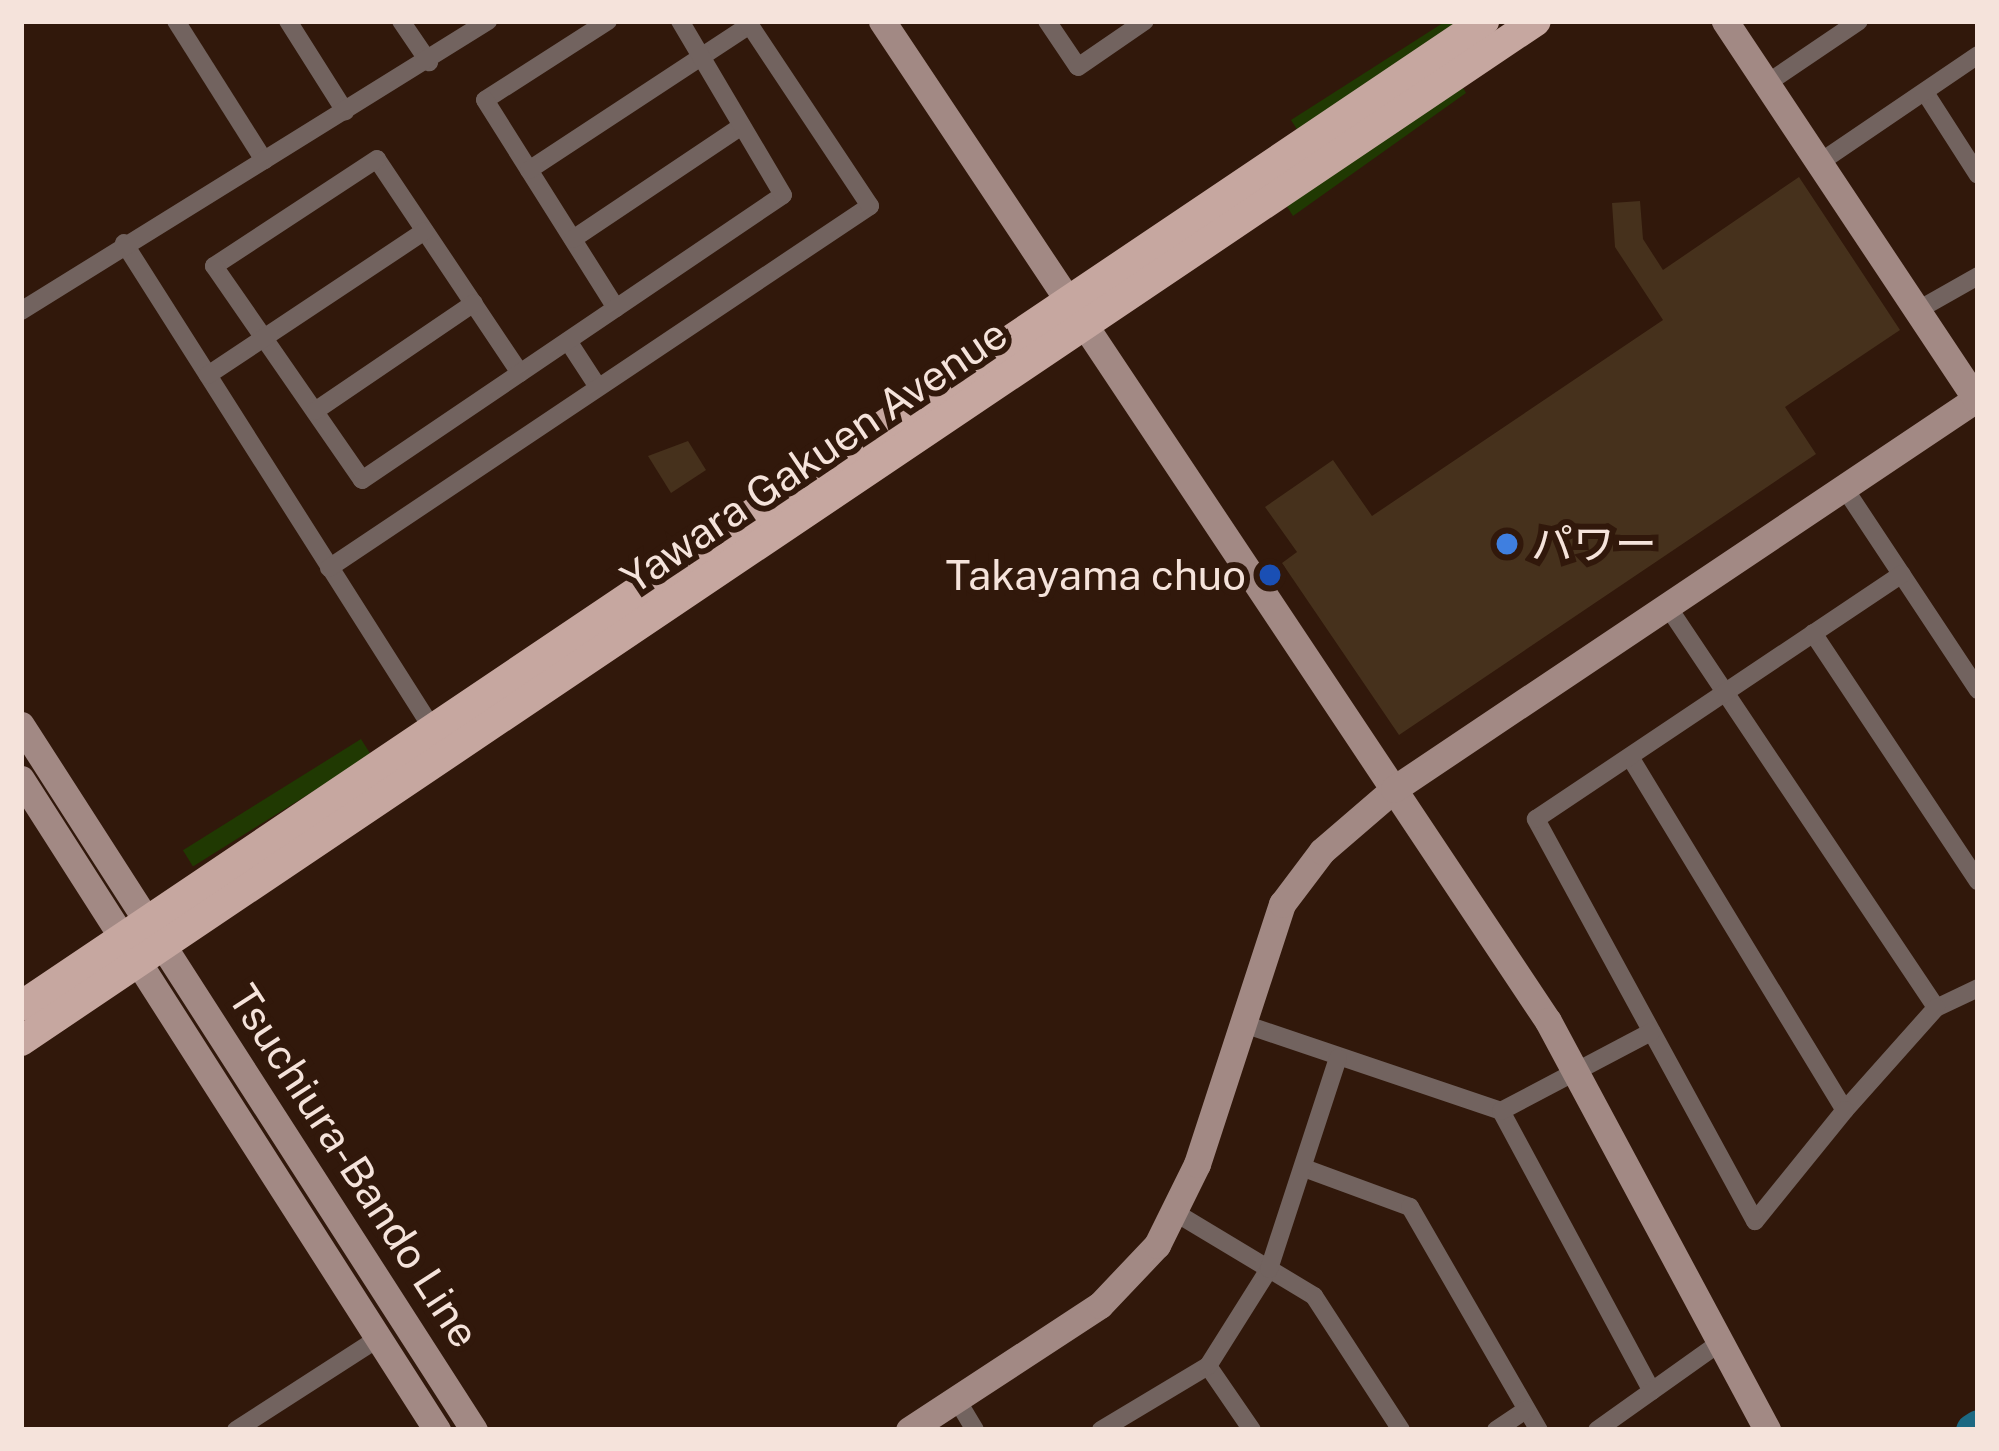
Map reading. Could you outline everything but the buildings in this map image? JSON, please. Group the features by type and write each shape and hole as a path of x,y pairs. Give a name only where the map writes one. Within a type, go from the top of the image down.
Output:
{"main road":[{"name":"Yawara Gakuen Avenue","path":"143,942 1079,310 1484,21"},
{"name":"Yawara Gakuen Avenue","path":"143,942 432,728 1536,21"},
{"path":"21,1006 143,942"},
{"path":"21,1041 143,942"}],"street":[{"path":"176,21 264,160"},
{"path":"288,21 345,111"},
{"path":"401,21 429,62"},
{"path":"21,311 124,243 429,62 488,21"},
{"path":"608,21 485,100 616,308"},
{"path":"520,373 377,159 214,266 362,480 784,195 680,21"},
{"path":"882,21 1079,310 1575,1071 1767,1430"},
{"path":"1047,21 1078,67 1145,21"},
{"path":"910,1430 1100,1305 1132,1276 1176,1213 1282,904 1322,851 1394,789 1977,398 1725,21"},
{"path":"1766,84 1859,21"},
{"path":"329,568 870,206 749,23 530,170"},
{"path":"1819,163 1978,55"},
{"path":"1926,94 1978,175"},
{"path":"573,239 742,126"},
{"path":"208,375 425,231"},
{"path":"124,243 432,728"},
{"path":"1918,310 1978,276"},
{"path":"314,411 474,303"},
{"path":"568,341 598,387"},
{"path":"1845,488 1978,690"},
{"path":"1902,574 1536,819 1755,1221 1936,1008 1978,988"},
{"path":"1668,607 1936,1008"},
{"path":"1813,633 1978,881"},
{"path":"21,724 143,942"},
{"path":"1630,757 1845,1110"},
{"path":"21,779 143,942"},
{"name":"Tsuchiura-Bando Line","path":"143,942 437,1430"},
{"name":"Tsuchiura-Bando Line","path":"143,942 474,1430"},
{"path":"1241,1023 1502,1112 1652,1391"},
{"path":"1502,1112 1651,1032"},
{"path":"1110,1428 1208,1366 1270,1269 1338,1058"},
{"path":"1304,1168 1410,1207 1539,1430"},
{"path":"1176,1213 1314,1296 1401,1430"},
{"path":"236,1430 379,1338"},
{"path":"1597,1430 1720,1342"},
{"path":"1208,1366 1252,1430"},
{"path":"957,1400 975,1430"},
{"path":"1496,1430 1526,1410"}],"green space":[{"path":"1446,21 1462,21 1298,131 1291,120"},
{"path":"1462,86 1466,93 1293,216 1286,205"},
{"path":"361,739 371,755 193,866 183,850"}],"waterway":[{"path":"1972,1430 1978,1426"}],"place":[{"name":"パワー","path":"1507,544"},
{"name":"Takayama chuo","path":"1270,575"}]}
